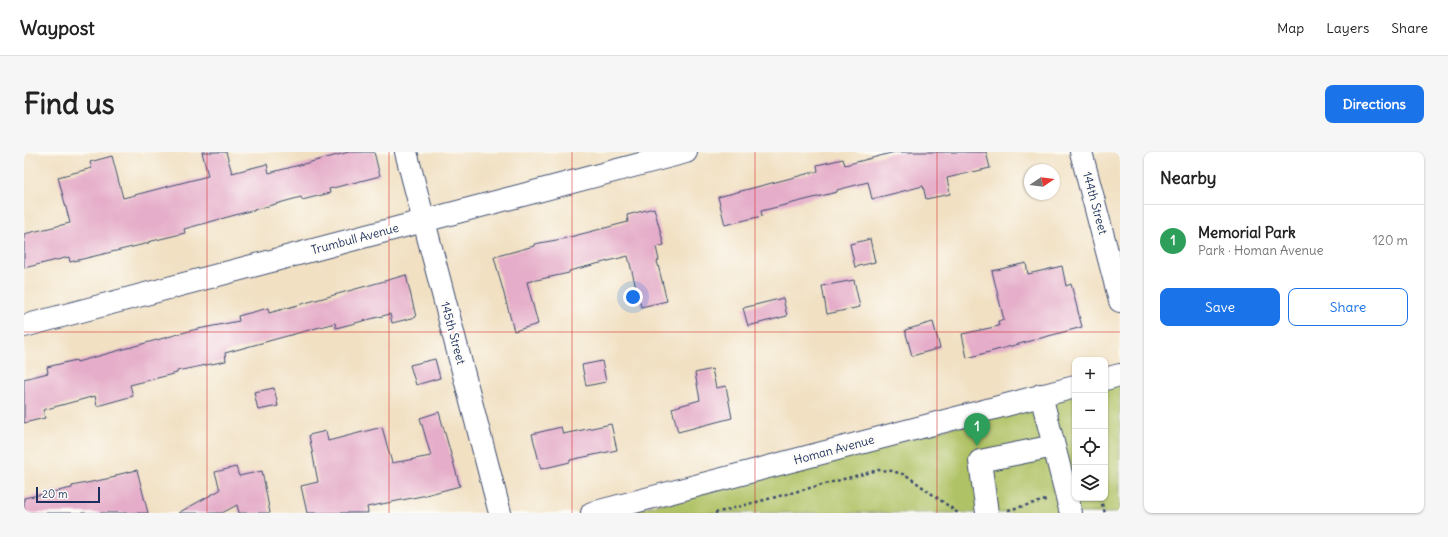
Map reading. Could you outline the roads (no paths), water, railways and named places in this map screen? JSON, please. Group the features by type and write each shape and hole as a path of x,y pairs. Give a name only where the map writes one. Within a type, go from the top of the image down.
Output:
{"street":[{"name":"145th Street","path":"406,152 500,513"},
{"name":"Trumbull Avenue","path":"24,326 686,152"},
{"name":"144th Street","path":"1081,152 1120,301"},
{"path":"1108,378 1120,375"},
{"name":"Homan Avenue","path":"592,513 1072,388"},
{"path":"1041,395 1069,503"},
{"path":"996,512 980,461 1054,446"}],"place":[{"name":"Memorial Park","path":"977,446"}]}
